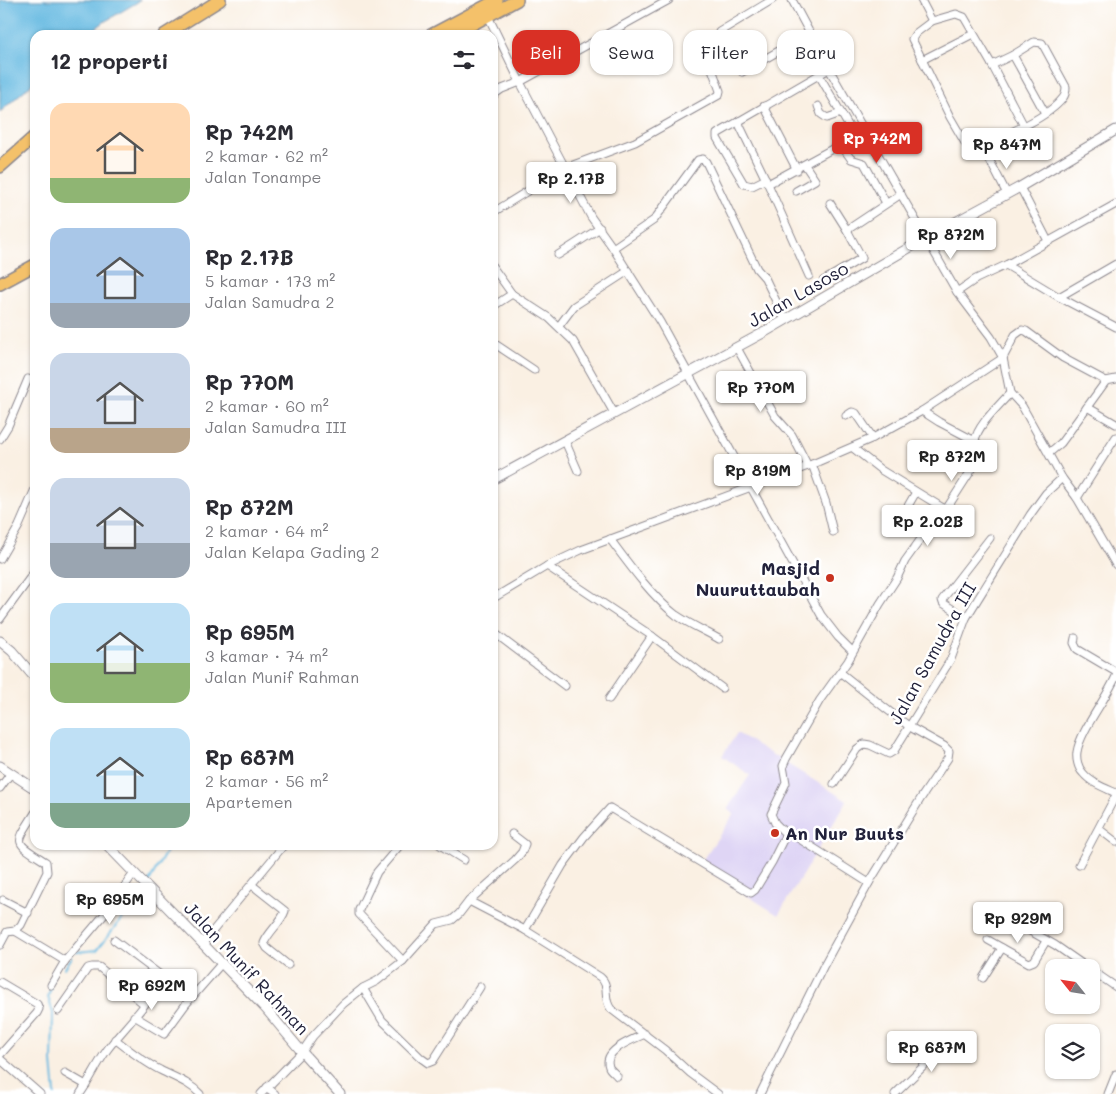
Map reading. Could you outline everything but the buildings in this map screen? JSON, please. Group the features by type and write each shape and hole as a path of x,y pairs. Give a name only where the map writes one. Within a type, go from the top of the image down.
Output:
{"main road":[{"path":"172,30 220,0"},
{"path":"440,30 497,0"},
{"path":"462,30 517,0"},
{"path":"0,167 30,140"},
{"path":"0,275 30,260"},
{"path":"0,284 30,268"}],"street":[{"path":"498,92 520,82 669,0"},
{"path":"498,209 565,168 635,142 719,95 720,91 712,69 718,51 719,32 772,0"},
{"path":"792,0 808,30"},
{"path":"922,0 932,21"},
{"path":"992,65 1039,41 1042,43 1066,87 1063,98 1045,113 1024,126 972,149 968,148 959,134 912,39 916,33 932,21 952,15 960,14 964,17 1024,126"},
{"path":"488,16 495,30"},
{"path":"922,60 973,34"},
{"path":"498,37 591,217 628,271 688,373 821,615 852,651"},
{"path":"1013,55 1045,113"},
{"path":"854,137 819,75 718,133 717,138 744,184 752,186 797,170 865,131"},
{"path":"832,75 957,292 991,337 1003,358 1010,393 1022,406 1062,478 1077,498 1116,565"},
{"path":"764,106 797,170"},
{"path":"818,106 821,114 827,118 841,113"},
{"path":"739,121 809,276"},
{"name":"Jalan Lasoso","path":"498,477 737,348 926,238 1020,187 1116,130"},
{"path":"841,145 851,159 864,163 886,203"},
{"path":"987,155 1007,194"},
{"path":"613,248 652,221 684,182 698,160 703,159 746,249 757,269 765,278 785,320"},
{"path":"796,191 815,180 805,165"},
{"path":"1020,187 1048,241"},
{"path":"847,230 901,194"},
{"path":"823,281 862,258 830,203"},
{"path":"957,292 976,279 1006,265 1116,204"},
{"path":"558,255 600,228"},
{"path":"1059,298 1116,264"},
{"path":"1006,265 1059,298 1114,324"},
{"path":"559,326 574,306 628,271"},
{"path":"498,274 512,294 559,326 576,346 614,413"},
{"path":"498,303 512,294"},
{"path":"498,595 547,566 610,539 810,465 873,438 922,411 1003,358 1015,335 1022,330 1063,358 1106,381 1116,379"},
{"path":"498,346 534,370"},
{"path":"737,348 775,416 792,435 810,465 826,503 833,532"},
{"path":"0,439 8,426 28,379"},
{"path":"1049,454 1061,443 1106,381"},
{"path":"975,441 980,428 1010,393"},
{"path":"1086,407 1116,424"},
{"path":"853,448 881,470 916,492 943,508 949,507 984,448 922,411"},
{"path":"846,416 852,412 856,413 873,438"},
{"path":"1077,498 1116,436"},
{"path":"564,441 578,472"},
{"name":"Jalan Samudra III","path":"834,784 860,747 867,744 889,754 894,751 951,659 966,618 1030,515 1046,493 1062,478"},
{"path":"897,525 916,492"},
{"path":"0,559 19,526 30,501"},
{"path":"869,883 803,840 790,833 786,834 775,823 771,814 786,783 784,763 816,708 841,672 897,578 905,561 943,508"},
{"path":"966,618 943,603 942,600 990,538"},
{"path":"610,539 669,609 682,619 719,639"},
{"path":"547,566 652,636 722,688"},
{"path":"0,619 30,578"},
{"path":"498,636 565,686"},
{"path":"609,699 652,636"},
{"path":"1076,638 1074,643 1077,649 1116,672"},
{"path":"0,641 12,651 30,672"},
{"path":"760,1094 824,965 869,883 948,758 948,751 944,746 910,727 841,672"},
{"path":"1079,865 1116,794 1091,780 1083,773 1078,765 1076,756 1079,743 1116,676"},
{"path":"0,766 30,786"},
{"path":"0,788 11,773"},
{"path":"525,930 563,865 610,808 752,893 772,862 786,834"},
{"path":"15,931 28,913 48,868 46,862 20,842 19,838 30,821"},
{"path":"1099,828 1116,842"},
{"path":"261,1094 302,1052 331,1016 363,988 377,981 403,962 436,924 452,920 459,914 469,901 522,852 525,844 512,834"},
{"name":"Jalan Munif Rahman","path":"113,850 266,1009 340,1094"},
{"path":"202,944 280,850"},
{"path":"396,850 377,872 359,910 361,917 378,933 403,962"},
{"path":"448,850 464,860"},
{"path":"51,985 65,961 104,914 134,872"},
{"path":"252,885 284,910 280,921 266,938 264,944 288,965"},
{"path":"3,900 28,913"},
{"path":"469,901 525,930 605,981 607,1004 618,1015 645,1034 690,1073 718,1094"},
{"path":"1009,919 1074,959"},
{"path":"0,945 3,932 15,931 65,961"},
{"path":"80,1094 106,1051 153,994 159,981 159,974 114,940"},
{"path":"988,940 1029,963 1032,963 1046,941"},
{"path":"983,978 1002,948"},
{"path":"134,1016 164,1034 186,1004 221,964"},
{"path":"58,1011 88,968 92,967 100,967 144,1004"},
{"path":"1100,976 1116,987"},
{"path":"0,982 37,1004 39,1009 0,1055"},
{"path":"363,988 382,1020 428,1063 433,1061 480,987"},
{"path":"617,1076 609,1068 608,1060 613,1052 618,1047 645,1034"},
{"path":"115,1039 159,1070 190,1085 200,1094"},
{"path":"896,1094 930,1060 943,1050 951,1040"},
{"path":"0,1059 40,1094"},
{"path":"65,1073 86,1086"},
{"path":"1108,1094 1116,1074"},
{"path":"267,1088 275,1094"}],"shaded area":[{"name":"An Nur Buuts","path":"737,733 847,801 778,915 699,865 734,814 727,809 750,775 722,756"}],"water":[{"path":"0,0 141,0 94,30 30,30 30,85 0,112"}],"waterway":[{"path":"148,883 167,850"},
{"path":"77,952 97,950 144,890"},
{"path":"65,968 72,957"},
{"path":"51,988 48,997 53,1013 52,1062 55,1094"}],"place":[{"name":"Masjid Nuuruttaubah","path":"830,578"},
{"name":"An Nur Buuts","path":"775,833"}]}
